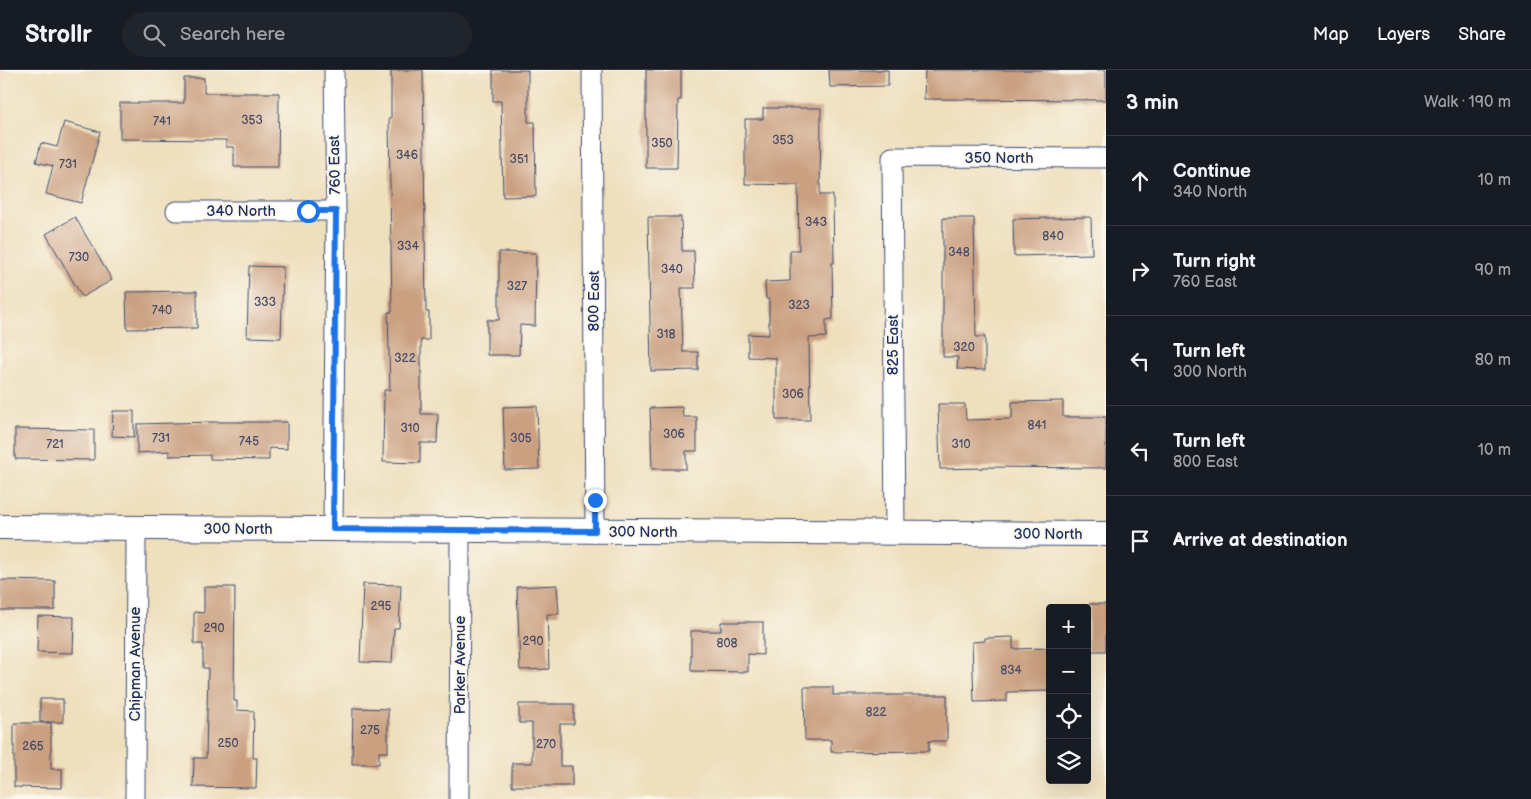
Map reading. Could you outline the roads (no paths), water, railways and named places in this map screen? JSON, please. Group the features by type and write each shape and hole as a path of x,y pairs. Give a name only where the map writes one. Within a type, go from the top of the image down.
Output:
{"street":[{"name":"760 East","path":"333,529 336,211 334,70"},
{"name":"800 East","path":"592,70 595,531"},
{"name":"350 North","path":"892,157 1106,158"},
{"name":"825 East","path":"892,157 895,533"},
{"name":"340 North","path":"176,211 336,211"},
{"name":"300 North","path":"0,527 1106,534"},
{"name":"Chipman Avenue","path":"135,799 136,528"},
{"name":"Parker Avenue","path":"459,799 460,530"}]}
